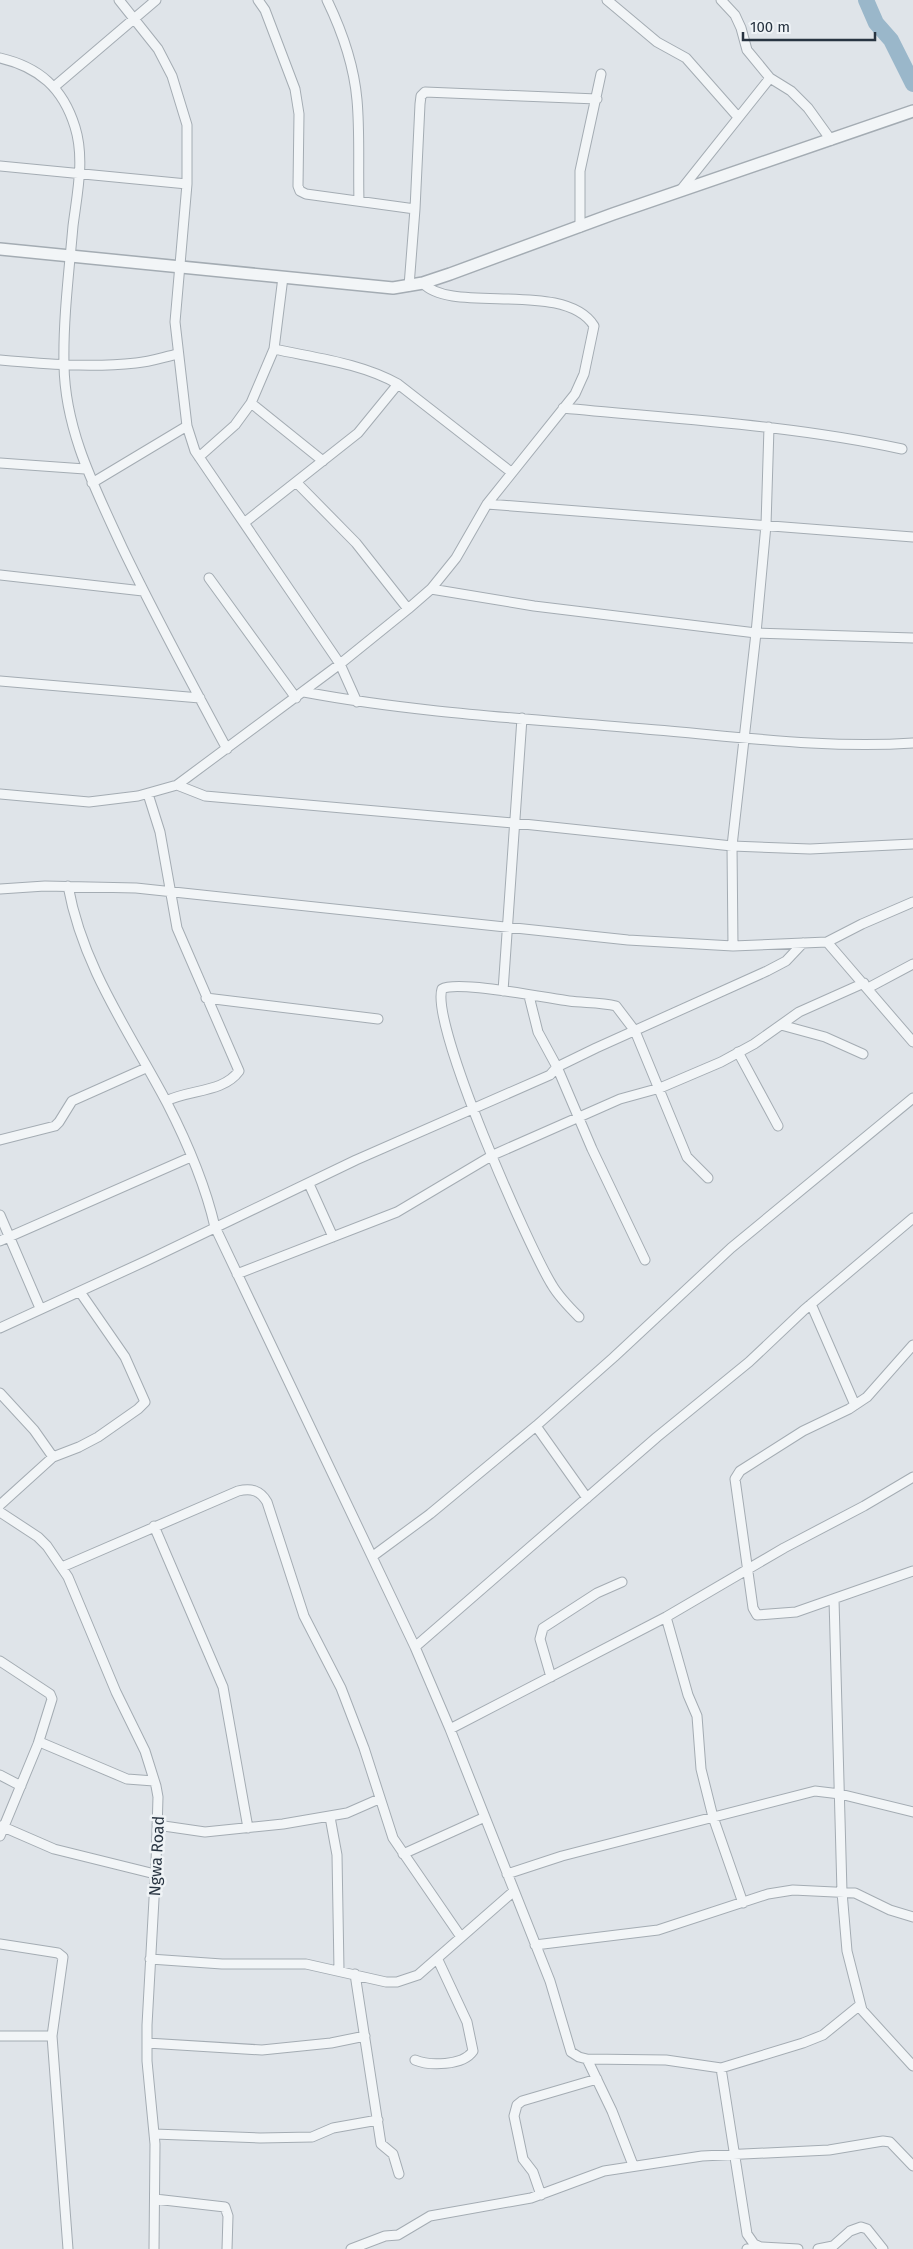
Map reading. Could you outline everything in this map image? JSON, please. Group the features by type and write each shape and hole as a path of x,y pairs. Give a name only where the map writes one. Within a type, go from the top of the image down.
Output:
{"street":[{"path":"119,0 135,18 158,50 172,76 182,102 187,125 187,184 175,322 187,426 199,457 340,664 357,702"},
{"path":"54,87 156,0"},
{"path":"258,0 268,19 295,89 299,114 298,186 300,191 306,194 415,210"},
{"path":"327,0 340,32 357,100 359,201"},
{"path":"607,0 656,42 686,58 738,117"},
{"path":"721,0 738,22 747,50 770,78 791,91 808,108 831,140"},
{"path":"0,58 33,69 54,87 68,109 75,128 80,158 70,256 64,366 71,421 86,469 143,591 227,749"},
{"path":"580,227 580,171 601,74"},
{"path":"680,192 738,117 768,83 770,78"},
{"path":"409,286 420,104 421,96 425,92 597,99"},
{"path":"0,249 393,288 409,286 423,283 913,111"},
{"path":"0,166 187,184"},
{"path":"199,457 235,425 251,403 274,349 283,277"},
{"path":"0,794 89,802 115,800 148,794 177,785 304,692 408,609 431,588 456,558 487,504 575,394 584,374 594,326 588,317 570,308 511,297 443,294 430,290 423,283"},
{"path":"274,349 342,364 384,377 398,384 511,472"},
{"path":"0,360 64,366 138,363 178,354"},
{"path":"244,524 358,433 398,384"},
{"path":"251,403 323,461"},
{"path":"563,408 769,427 843,436 902,449"},
{"path":"92,483 187,426"},
{"path":"733,946 732,846 766,525 769,427"},
{"path":"0,463 86,469"},
{"path":"296,482 356,543 408,609"},
{"path":"487,504 913,537"},
{"path":"0,575 143,591"},
{"path":"209,578 296,698"},
{"path":"431,588 534,606 756,633 913,638"},
{"path":"0,681 200,698"},
{"path":"304,692 357,702 744,737 854,744 913,743"},
{"path":"503,991 522,718"},
{"path":"177,785 205,796 514,823 732,846 810,849 913,844"},
{"path":"148,794 160,832 177,928 239,1071 234,1078 219,1087 184,1092 166,1101"},
{"path":"68,886 78,928 92,965 146,1068 166,1101 205,1193 214,1227 415,1646 450,1729 535,1945 560,2013 568,2044 574,2054 587,2059 666,2060 721,2068 803,2044 823,2034 860,2005"},
{"path":"0,889 68,886 171,891 643,942 733,946 827,942 862,924 913,902"},
{"path":"827,942 866,985 913,1042"},
{"path":"0,1328 40,1308 80,1292 356,1160 475,1110 550,1075 557,1067 767,971 786,961 803,943"},
{"path":"237,1274 410,1206 427,1192 493,1155 620,1099 660,1088 738,1052 814,1004 866,985 913,964"},
{"path":"579,1317 559,1296 546,1275 493,1155 449,1043 442,1012 441,992 445,987 503,991 529,996 616,1006 635,1030 687,1157 708,1178"},
{"path":"529,996 538,1032 557,1067 578,1117 645,1260"},
{"path":"206,998 378,1019"},
{"path":"782,1025 825,1037 863,1054"},
{"path":"738,1052 778,1126"},
{"path":"0,1140 55,1126 60,1122 72,1101 146,1068"},
{"path":"373,1556 430,1514 536,1426 657,1318 731,1248 913,1098"},
{"path":"4,1239 191,1157"},
{"path":"308,1184 333,1237"},
{"path":"0,1216 4,1239 40,1308"},
{"path":"415,1646 586,1498 750,1362 811,1304 913,1218"},
{"path":"0,1506 54,1457 98,1437 145,1402 125,1357 80,1292"},
{"path":"811,1304 855,1405"},
{"path":"913,1345 876,1388 855,1405 803,1431 737,1474 735,1479 753,1608 757,1615 796,1612 913,1570"},
{"path":"0,1393 34,1430 54,1457"},
{"path":"536,1426 586,1498"},
{"path":"450,1729 666,1617 747,1569 864,1506 913,1477"},
{"path":"62,1567 154,1526 245,1489 254,1490 264,1497 304,1616 341,1688 364,1748 391,1833 403,1854 461,1937"},
{"name":"Ngwa Road","path":"0,1512 38,1537 62,1567 75,1590 116,1692 145,1751 158,1797 147,2043 154,2134 154,2249"},
{"path":"154,1526 223,1687 248,1828"},
{"path":"551,1676 540,1639 543,1628 597,1593 622,1582"},
{"path":"834,1599 842,1892 846,1951 860,2005 911,2061"},
{"path":"666,1617 688,1695 697,1716 701,1769 713,1818 743,1903"},
{"path":"0,1661 50,1694 52,1699 38,1744 2,1830 54,1849 155,1874"},
{"path":"38,1744 42,1743 127,1779 154,1781"},
{"path":"0,1774 21,1786"},
{"path":"507,1874 562,1856 800,1794 826,1791 913,1812"},
{"path":"157,1825 205,1832 248,1828 330,1817 360,1808 379,1799"},
{"path":"330,1817 337,1855 339,1970"},
{"path":"403,1854 485,1817"},
{"path":"535,1945 658,1930 768,1894 793,1890 842,1892 861,1896 890,1910 913,1917"},
{"path":"150,1959 222,1964 306,1964 386,1982 397,1982 418,1975 438,1960 461,1937 514,1892"},
{"path":"0,1944 58,1953 64,1957 52,2036 68,2249"},
{"path":"415,2060 425,2063 450,2062 468,2056 473,2051 467,2022 438,1960"},
{"path":"355,1974 381,2144 393,2154 399,2174"},
{"path":"0,2036 52,2036"},
{"path":"147,2043 262,2050 323,2044 365,2036"},
{"path":"587,2059 633,2165"},
{"path":"721,2068 747,2234 750,2241 763,2248"},
{"path":"541,2195 533,2172 523,2158 514,2116 517,2105 522,2101 597,2079"},
{"path":"154,2134 260,2138 312,2137 333,2128 378,2120"},
{"path":"351,2249 385,2236 398,2235 430,2216 541,2195 593,2174 633,2165 735,2152 829,2150 883,2141 890,2142 913,2166"},
{"path":"155,2199 225,2207 228,2211 227,2249"},
{"path":"818,2249 833,2246 850,2230 861,2227 867,2229 883,2249"},
{"path":"747,2249 798,2249"}],"waterway":[{"path":"866,0 876,23 891,40 913,84"}]}
